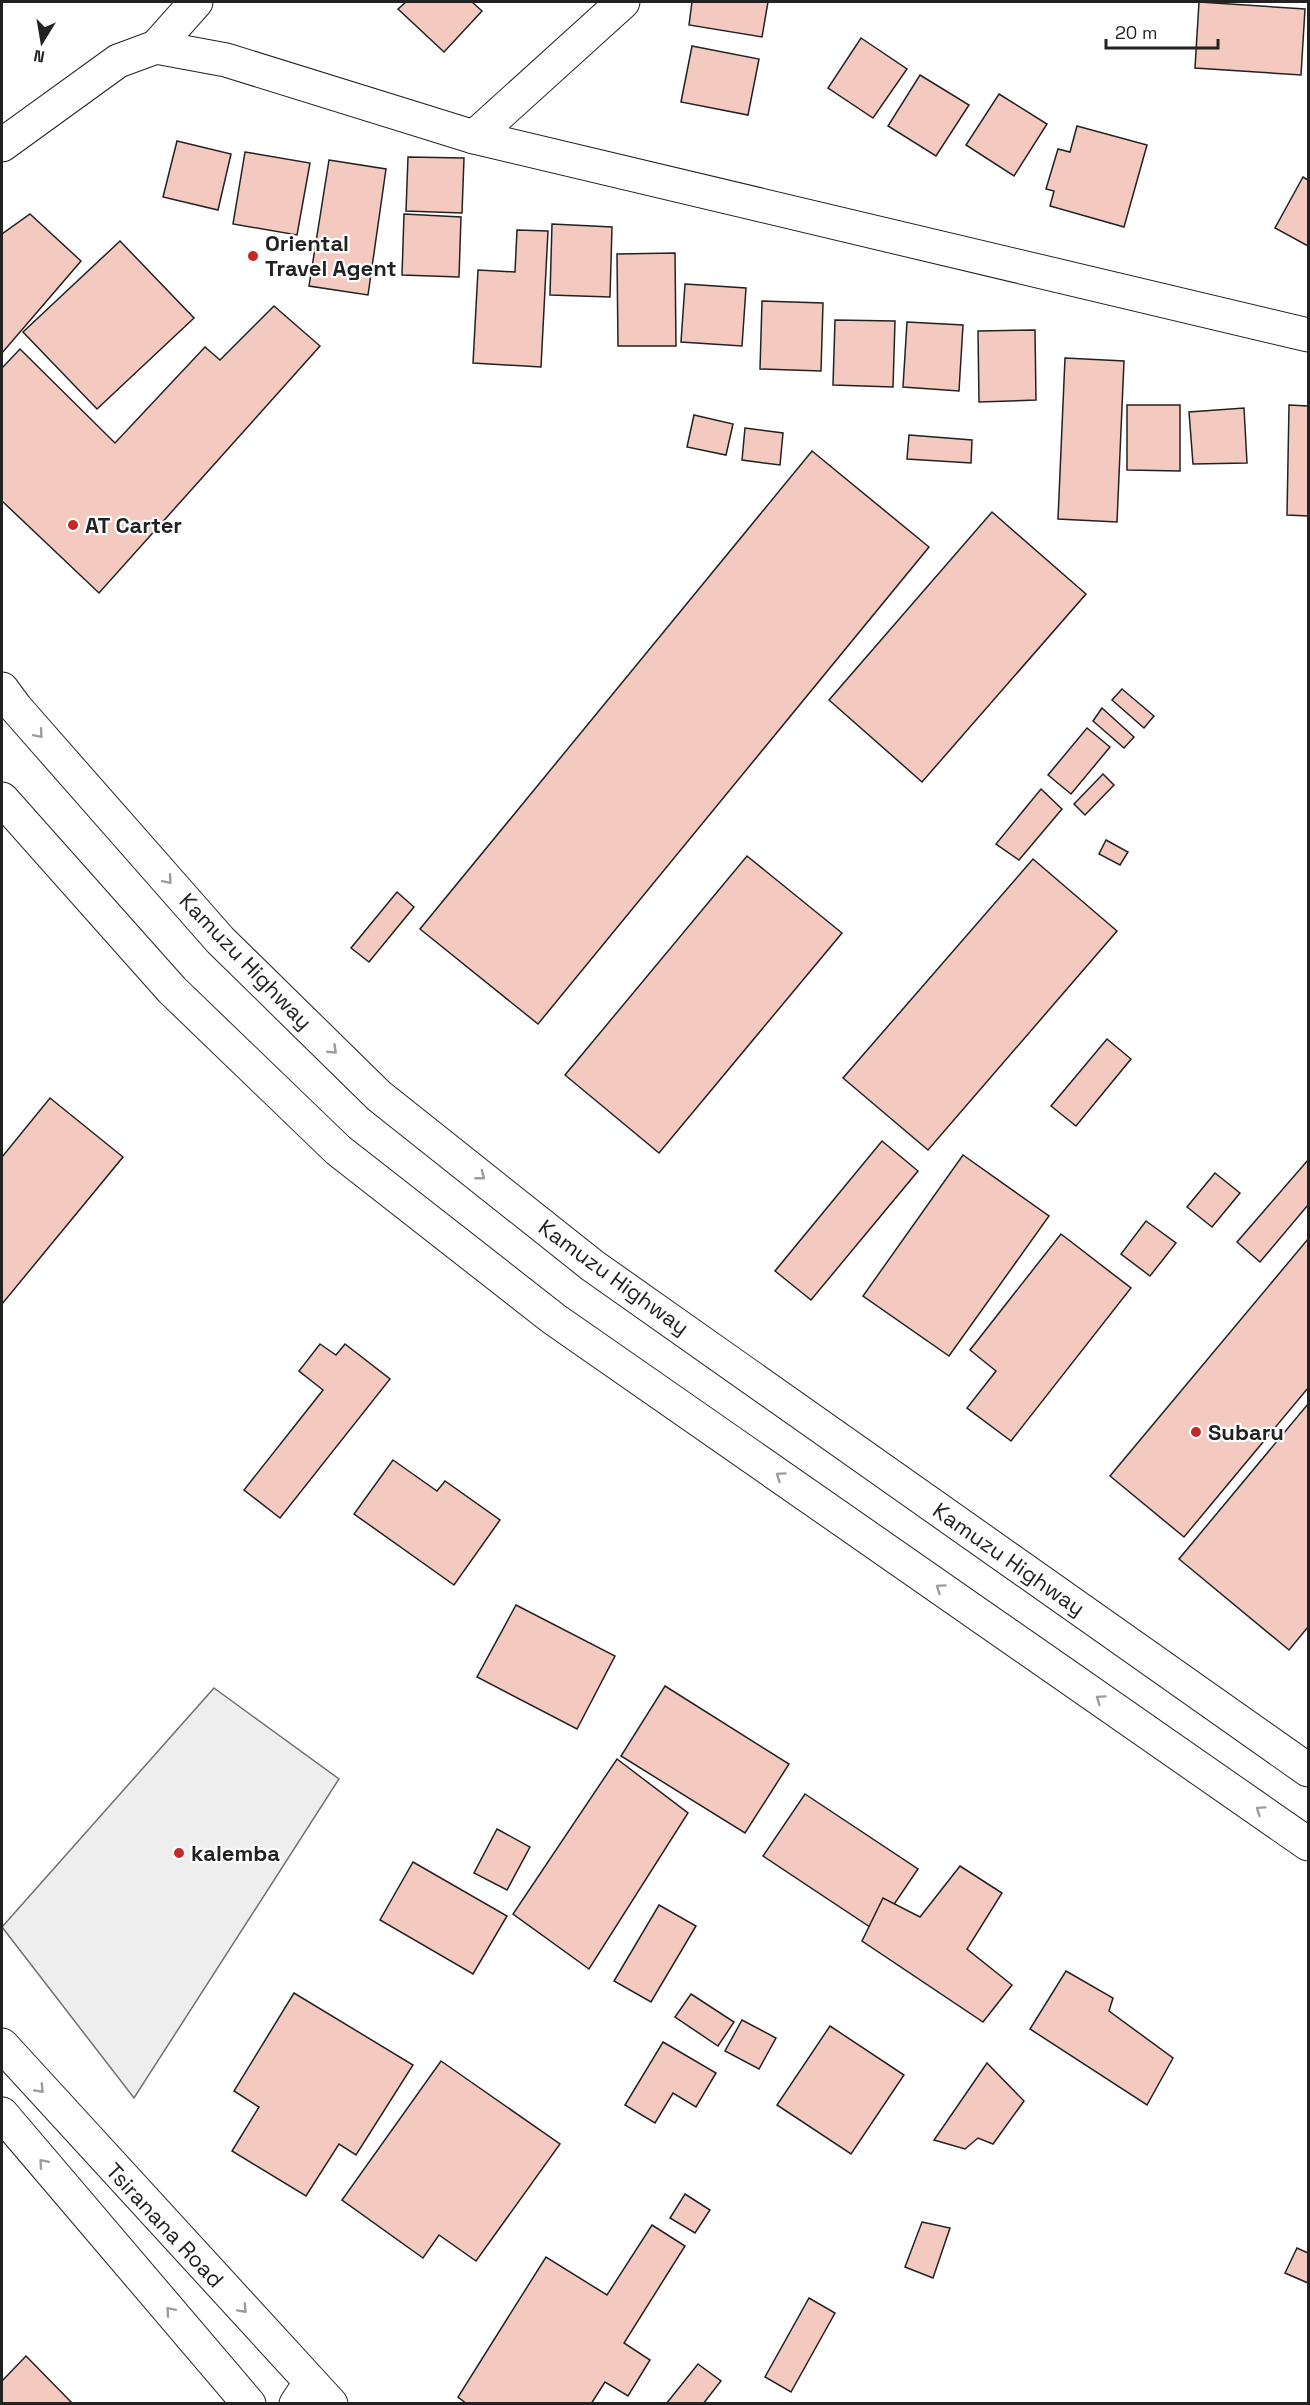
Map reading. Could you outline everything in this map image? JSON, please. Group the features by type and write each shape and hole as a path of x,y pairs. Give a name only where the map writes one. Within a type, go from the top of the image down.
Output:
{"main road":[{"path":"2,145 118,61 156,47 196,2"},
{"path":"474,137 623,2"},
{"path":"156,47 226,60 474,137 1308,335"},
{"name":"Kamuzu Highway","path":"2,689 16,708 220,940 380,1096 593,1266 1308,1770"},
{"path":"2,799 172,990 338,1150 554,1319 1308,1844"},
{"name":"Tsiranana Road","path":"2,2044 312,2396"},
{"path":"2,2114 249,2403"}],"shaded area":[{"name":"kalemba","path":"214,1688 339,1779 134,2098 2,1927"}],"building":[{"path":"406,2 472,2 482,11 444,52 398,9"},
{"path":"692,2 768,2 762,37 689,25"},
{"path":"1199,2 1305,9 1301,75 1195,68"},
{"path":"861,38 907,69 873,118 828,88"},
{"path":"692,46 759,59 748,115 681,102"},
{"path":"920,75 969,105 936,156 888,126"},
{"path":"999,94 1047,124 1014,176 966,145"},
{"path":"1077,126 1147,145 1124,227 1050,206 1054,191 1046,189 1058,149 1070,152"},
{"path":"177,141 231,154 218,210 163,197"},
{"path":"245,152 310,163 297,235 233,224"},
{"path":"408,157 464,158 462,213 406,211"},
{"path":"329,160 386,169 368,295 309,286"},
{"path":"1303,177 1308,180 1308,246 1275,228"},
{"path":"30,214 81,261 2,353 2,234"},
{"path":"404,214 461,217 459,277 402,275"},
{"path":"552,224 612,227 610,297 550,295"},
{"path":"517,230 548,231 541,367 473,363 478,270 515,272"},
{"path":"120,241 194,318 97,409 23,332"},
{"path":"675,253 676,346 618,346 617,254"},
{"path":"685,284 746,288 742,346 681,342"},
{"path":"762,301 823,303 821,371 760,369"},
{"path":"274,306 320,346 99,593 2,501 2,368 20,349 115,443 205,347 220,360"},
{"path":"835,320 895,321 893,387 833,385"},
{"path":"907,322 963,325 959,391 903,387"},
{"path":"1035,330 1036,400 979,402 978,331"},
{"path":"1065,358 1124,361 1117,522 1058,519"},
{"path":"1127,405 1180,405 1180,471 1127,470"},
{"path":"1289,405 1308,406 1308,516 1287,515"},
{"path":"1244,408 1247,463 1193,464 1189,412"},
{"path":"694,415 733,424 726,455 687,447"},
{"path":"745,428 783,433 780,465 742,460"},
{"path":"909,435 972,440 971,463 907,459"},
{"path":"812,451 929,547 538,1024 420,929"},
{"path":"992,512 1086,594 922,782 829,700"},
{"path":"1122,689 1154,716 1144,728 1112,700"},
{"path":"1102,708 1134,737 1124,748 1093,721"},
{"path":"1087,728 1110,747 1071,794 1048,775"},
{"path":"1103,774 1114,785 1085,815 1074,804"},
{"path":"1041,789 1062,809 1019,860 996,844"},
{"path":"1106,840 1128,852 1120,865 1099,854"},
{"path":"747,856 842,933 659,1153 565,1075"},
{"path":"1033,859 1117,931 928,1150 843,1078"},
{"path":"397,892 414,907 369,962 351,948"},
{"path":"1107,1039 1131,1059 1076,1126 1051,1106"},
{"path":"50,1098 123,1157 2,1304 2,1157"},
{"path":"882,1141 918,1171 811,1300 775,1271"},
{"path":"963,1155 1049,1216 949,1356 863,1296"},
{"path":"1308,1160 1308,1205 1260,1262 1237,1242"},
{"path":"1215,1173 1240,1193 1212,1227 1187,1207"},
{"path":"1146,1221 1176,1243 1150,1276 1121,1254"},
{"path":"1061,1234 1131,1288 1011,1441 967,1408 996,1371 970,1350"},
{"path":"1308,1239 1308,1388 1184,1537 1110,1476"},
{"path":"320,1344 336,1355 345,1344 390,1379 280,1518 244,1490 323,1390 299,1371"},
{"path":"1308,1404 1308,1627 1289,1650 1179,1559"},
{"path":"393,1460 437,1491 445,1481 500,1520 454,1585 354,1514"},
{"path":"516,1605 615,1656 577,1729 477,1677"},
{"path":"665,1686 789,1764 745,1833 621,1756"},
{"path":"617,1759 688,1813 589,1969 513,1914"},
{"path":"805,1794 918,1869 876,1931 763,1856"},
{"path":"497,1829 530,1847 507,1890 474,1873"},
{"path":"413,1862 507,1916 473,1974 380,1920"},
{"path":"960,1866 1002,1893 967,1949 1012,1985 983,2022 862,1941 883,1898 920,1917"},
{"path":"659,1905 696,1926 651,2002 614,1981"},
{"path":"1066,1971 1113,1998 1109,2011 1173,2058 1147,2105 1030,2029"},
{"path":"294,1993 413,2065 356,2155 339,2144 306,2196 232,2151 259,2107 234,2091"},
{"path":"691,1994 734,2022 718,2046 675,2017"},
{"path":"742,2020 776,2038 759,2069 725,2051"},
{"path":"830,2026 904,2075 851,2154 777,2105"},
{"path":"663,2042 716,2073 696,2107 673,2093 655,2123 625,2105"},
{"path":"441,2061 560,2144 476,2261 439,2235 423,2258 342,2200"},
{"path":"987,2063 1024,2101 993,2144 978,2138 965,2149 934,2140"},
{"path":"685,2194 710,2210 695,2233 670,2218"},
{"path":"922,2222 950,2228 933,2278 905,2267"},
{"path":"652,2225 685,2246 624,2343 650,2360 628,2396 605,2382 591,2404 467,2404 458,2397 546,2257 607,2295"},
{"path":"1297,2248 1308,2253 1308,2283 1285,2273"},
{"path":"809,2298 835,2313 791,2392 765,2377"},
{"path":"26,2356 73,2404 2,2404 2,2381"},
{"path":"698,2364 721,2381 703,2404 666,2404"}],"place":[{"name":"Oriental Travel Agent","path":"253,256"},
{"name":"AT Carter","path":"73,525"},
{"name":"Subaru","path":"1196,1432"},
{"name":"kalemba","path":"179,1853"}]}
